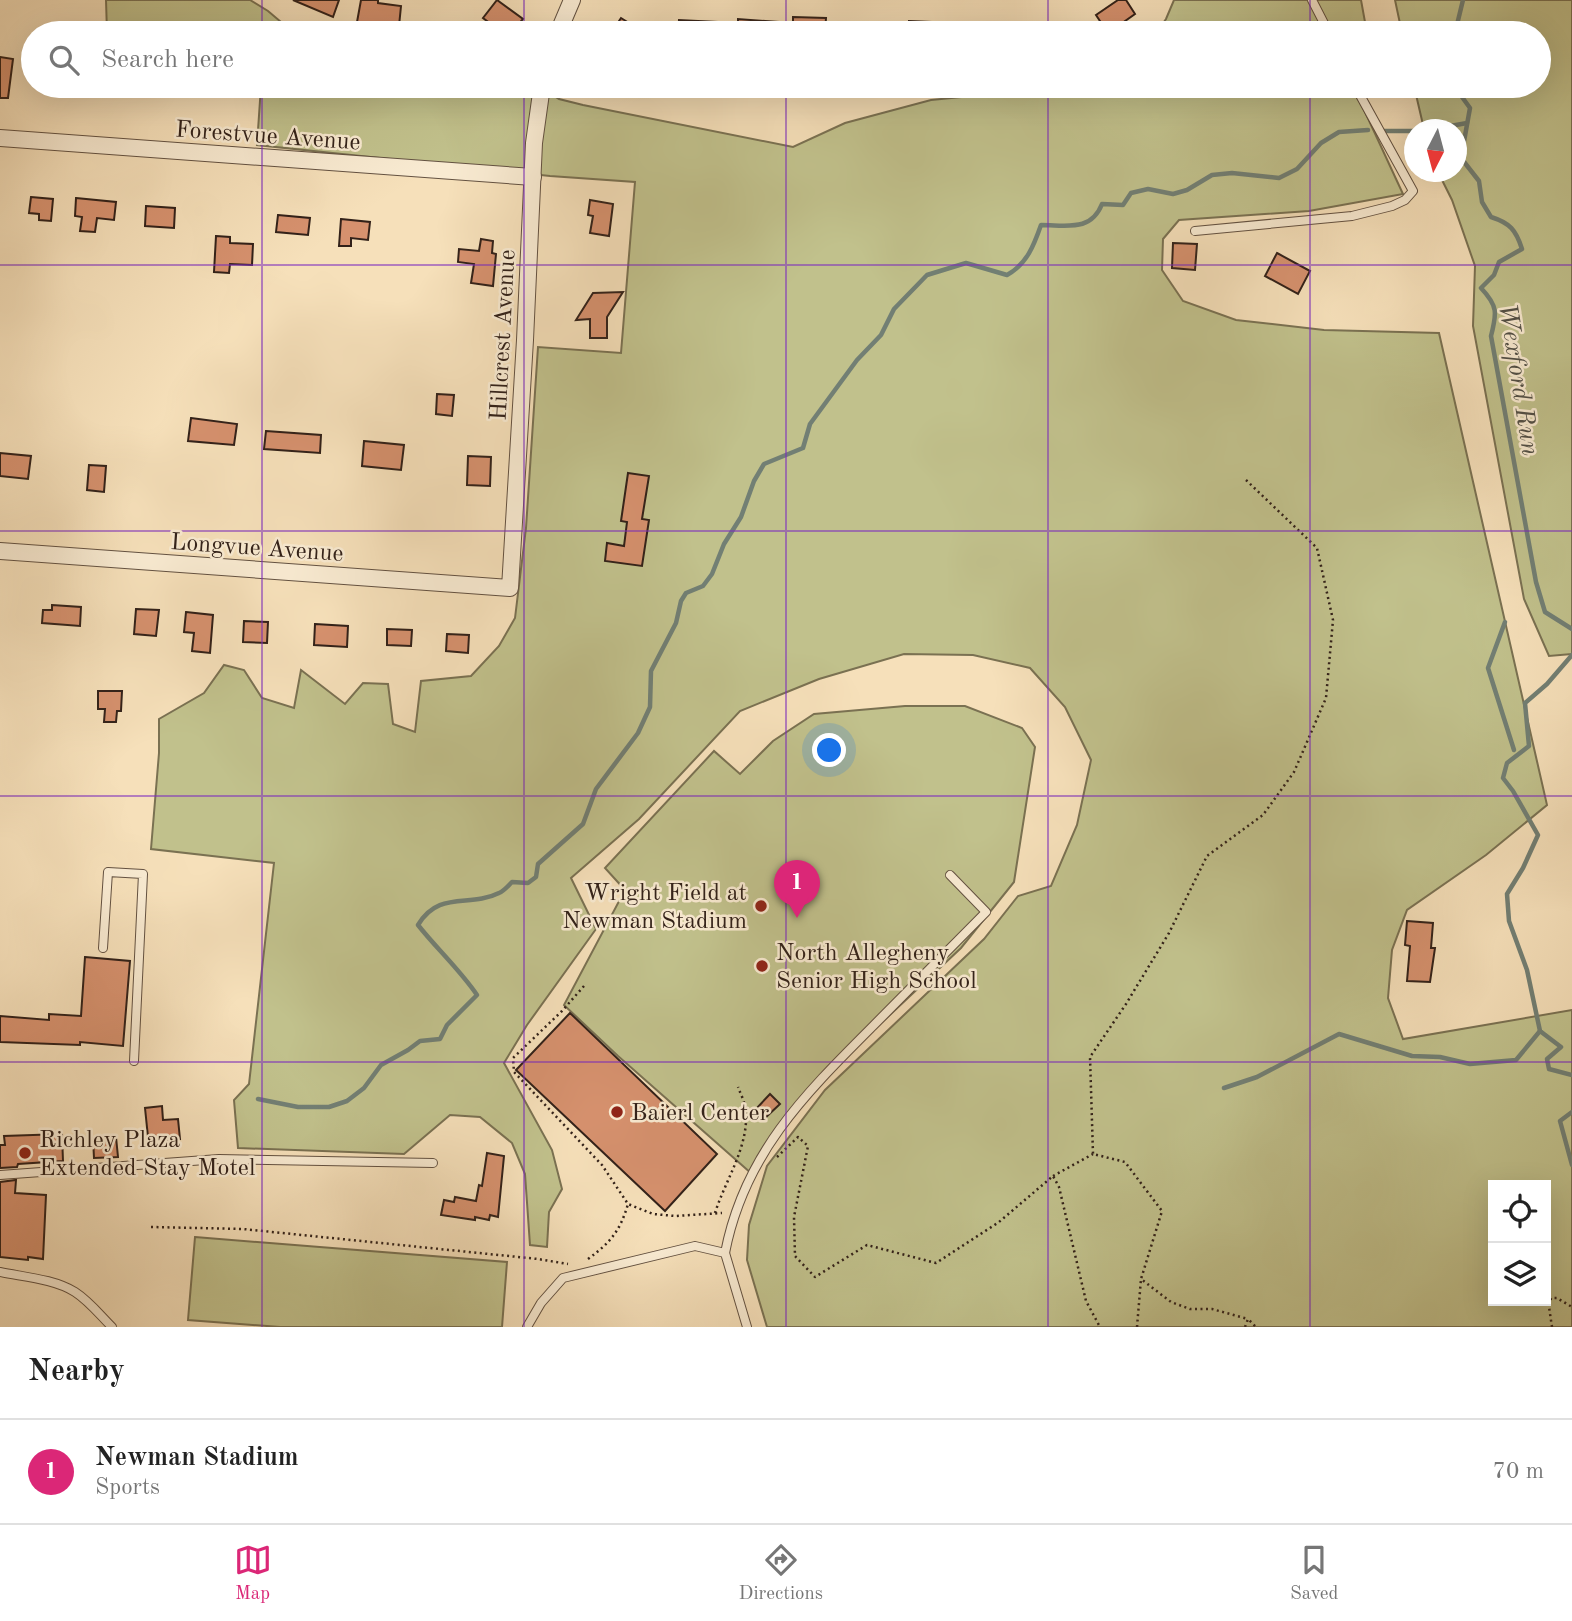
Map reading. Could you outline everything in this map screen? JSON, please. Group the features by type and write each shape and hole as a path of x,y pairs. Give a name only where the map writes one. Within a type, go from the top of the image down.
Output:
{"street":[{"path":"563,21 572,0"},
{"name":"Hillcrest Avenue","path":"510,588 534,143 540,98"},
{"name":"Forestvue Avenue","path":"0,138 533,177"},
{"name":"Longvue Avenue","path":"0,551 510,588"}],"lane":[{"path":"1312,0 1323,21"},
{"path":"1195,231 1352,216 1405,200 1413,191 1361,98"},
{"path":"103,948 108,872 143,874 134,1061"},
{"path":"747,1327 725,1253 730,1224 748,1181 774,1134 808,1092 986,912 950,875"},
{"path":"0,1175 219,1159 433,1163"},
{"path":"527,1327 541,1303 563,1278 695,1246 725,1253"},
{"path":"0,1272 50,1282 69,1289 85,1300 112,1327"}],"path":[{"path":"1093,1154 1090,1057 1169,933 1207,856 1263,815 1294,772 1325,698 1332,620 1317,548 1246,480"},
{"path":"584,986 513,1058 514,1072 602,1165 628,1204 653,1214 664,1215 736,1212"},
{"path":"715,1213 746,1130 746,1110 738,1087"},
{"path":"775,1159 798,1137 808,1146 794,1217 795,1256 815,1277 867,1245 936,1263 999,1222 1053,1175 1093,1154 1125,1162 1162,1211 1141,1279 1137,1327"},
{"path":"1053,1175 1059,1187 1086,1301 1100,1327"},
{"path":"586,1260 607,1245 622,1225 628,1204"},
{"path":"151,1227 243,1229 538,1259 578,1266 563,1278"},
{"path":"1141,1279 1171,1302 1190,1309 1212,1309 1248,1319 1256,1327"},
{"path":"1552,1327 1549,1307 1551,1298 1557,1298 1572,1307"},
{"path":"1245,1327 1248,1319"}],"green space":[{"path":"106,0 250,0 280,21 107,21"},
{"path":"1174,0 1361,0 1365,21 1165,21"},
{"path":"1395,0 1572,0 1572,654 1549,656 1524,599 1473,326 1475,266 1443,182 1467,182 1467,119 1422,119 1417,98 1551,98 1551,21 1399,21"},
{"path":"260,98 557,98 793,147 845,123 931,100 951,98 1359,98 1403,194 1309,211 1179,220 1163,239 1162,270 1183,301 1236,320 1324,330 1439,333 1547,805 1486,855 1407,910 1392,950 1388,998 1403,1039 1572,1010 1572,1327 767,1327 747,1260 749,1225 767,1166 825,1090 984,939 1018,896 1051,886 1077,825 1091,760 1065,707 1030,668 973,655 904,654 819,679 740,711 639,819 571,878 596,929 527,1025 504,1063 552,1150 562,1189 549,1212 547,1247 530,1245 525,1174 512,1143 480,1117 450,1115 404,1154 238,1148 234,1100 249,1084 274,863 151,849 159,719 204,693 224,665 244,670 262,698 294,708 301,670 345,704 363,683 388,684 393,724 415,732 421,681 471,676 499,646 515,618 526,528 538,347 621,353 635,182 550,176 257,145"},
{"path":"905,706 965,706 1022,728 1035,747 1014,882 961,948 808,1092 752,1174 564,1005 625,890 605,868 714,751 740,774 773,741 814,714"},
{"path":"195,1237 507,1262 502,1327 280,1327 188,1320"}],"building":[{"path":"293,0 339,0 333,17"},
{"path":"361,0 378,0 378,3 401,6 400,21 357,21"},
{"path":"497,0 523,19 487,21 483,18"},
{"path":"1118,0 1126,0 1135,14 1125,21 1100,21 1096,15"},
{"path":"793,17 826,18 826,21 793,21"},
{"path":"0,57 13,59 8,98 0,98"},
{"path":"31,197 53,199 51,221 39,220 39,214 29,213"},
{"path":"76,198 116,202 114,220 97,218 95,232 80,231 82,217 75,216"},
{"path":"590,200 613,204 609,236 590,233 593,216 588,215"},
{"path":"146,206 175,208 174,228 145,226"},
{"path":"278,215 310,218 308,235 276,232"},
{"path":"341,219 370,222 368,240 351,238 351,246 339,246"},
{"path":"216,236 230,237 230,243 253,244 252,265 230,264 229,273 214,272"},
{"path":"481,239 493,241 492,253 496,254 493,286 471,283 474,264 458,262 459,249 479,251"},
{"path":"1173,243 1197,244 1195,270 1172,268"},
{"path":"1277,253 1310,271 1298,294 1265,276"},
{"path":"623,292 607,317 607,338 590,338 590,319 576,320 593,293"},
{"path":"437,394 454,395 452,416 436,414"},
{"path":"191,418 237,424 234,445 188,441"},
{"path":"266,431 321,435 320,453 264,449"},
{"path":"364,441 404,445 401,470 362,466"},
{"path":"0,453 31,456 28,479 0,476"},
{"path":"468,456 491,457 490,486 467,485"},
{"path":"89,465 106,466 104,492 87,490"},
{"path":"628,473 649,476 642,519 649,520 642,566 605,561 607,543 624,546 627,522 621,521"},
{"path":"52,605 81,607 80,626 42,623 43,610 52,610"},
{"path":"136,609 159,610 156,636 134,634"},
{"path":"186,612 213,615 210,653 192,651 194,633 184,632"},
{"path":"244,621 268,622 267,643 243,642"},
{"path":"315,624 348,626 347,647 314,645"},
{"path":"387,629 412,630 411,646 387,645"},
{"path":"447,634 469,635 468,653 446,651"},
{"path":"98,691 122,691 121,711 117,711 116,722 104,722 105,709 98,709"},
{"path":"1407,921 1433,923 1431,948 1435,948 1430,982 1407,981 1410,946 1405,945"},
{"path":"85,957 130,961 123,1046 80,1042 80,1045 0,1042 0,1016 49,1020 49,1014 81,1016"},
{"name":"Baierl Center","path":"570,1013 717,1154 665,1211 516,1070"},
{"path":"770,1094 780,1104 765,1118 756,1109"},
{"path":"162,1106 163,1120 178,1119 180,1139 160,1141 155,1139 155,1136 148,1137 145,1108"},
{"path":"62,1134 63,1161 0,1168 0,1145 5,1145 4,1136"},
{"path":"116,1137 118,1157 94,1158 93,1138"},
{"path":"487,1153 504,1156 498,1217 490,1215 489,1220 475,1217 475,1220 441,1215 444,1200 454,1202 455,1197 476,1201 479,1185 482,1186"},
{"path":"16,1180 15,1193 46,1195 43,1259 0,1257 0,1182"}],"waterway":[{"name":"Wexford Run","path":"1458,21 1463,0"},
{"name":"Wexford Run","path":"1463,98 1470,108 1461,158 1479,181 1482,202 1491,217 1511,228 1522,249 1499,262 1494,275 1481,288 1495,310 1491,336 1536,582 1545,612 1572,629"},
{"path":"258,1099 298,1107 329,1107 347,1101 364,1088 381,1065 420,1041 440,1039 447,1025 477,995 418,925 426,914 445,903 488,897 501,892 512,882 528,883 536,877 538,864 583,824 596,789 638,733 650,707 651,671 676,623 681,601 686,593 703,586 712,574 764,464 803,448 810,424 857,360 881,335 894,309 927,275 966,263 1007,275 1025,260 1041,225 1069,226 1085,223 1097,213 1102,204 1123,205 1131,193 1148,189 1173,194 1187,190 1212,175 1232,173 1279,178 1297,169 1321,143 1339,132 1368,130"},
{"path":"1382,131 1404,131"},
{"path":"1505,622 1488,668 1514,750"},
{"name":"Wexford Run","path":"1572,655 1547,684 1525,703 1529,746 1507,763 1503,778 1538,835 1507,894 1509,921 1527,970 1540,1031 1561,1047 1547,1059 1549,1069 1572,1075"},
{"path":"1224,1088 1257,1077 1339,1034 1412,1056 1440,1057 1470,1064 1516,1060 1540,1031"},
{"name":"Wexford Run","path":"1572,1112 1560,1121 1572,1165"}],"place":[{"name":"Wright Field at Newman Stadium","path":"761,906"},
{"name":"Newman Stadium","path":"797,918"},
{"name":"North Allegheny Senior High School","path":"762,966"},
{"name":"Baierl Center","path":"617,1112"},
{"name":"Richley Plaza Extended Stay Motel","path":"25,1153"}]}
